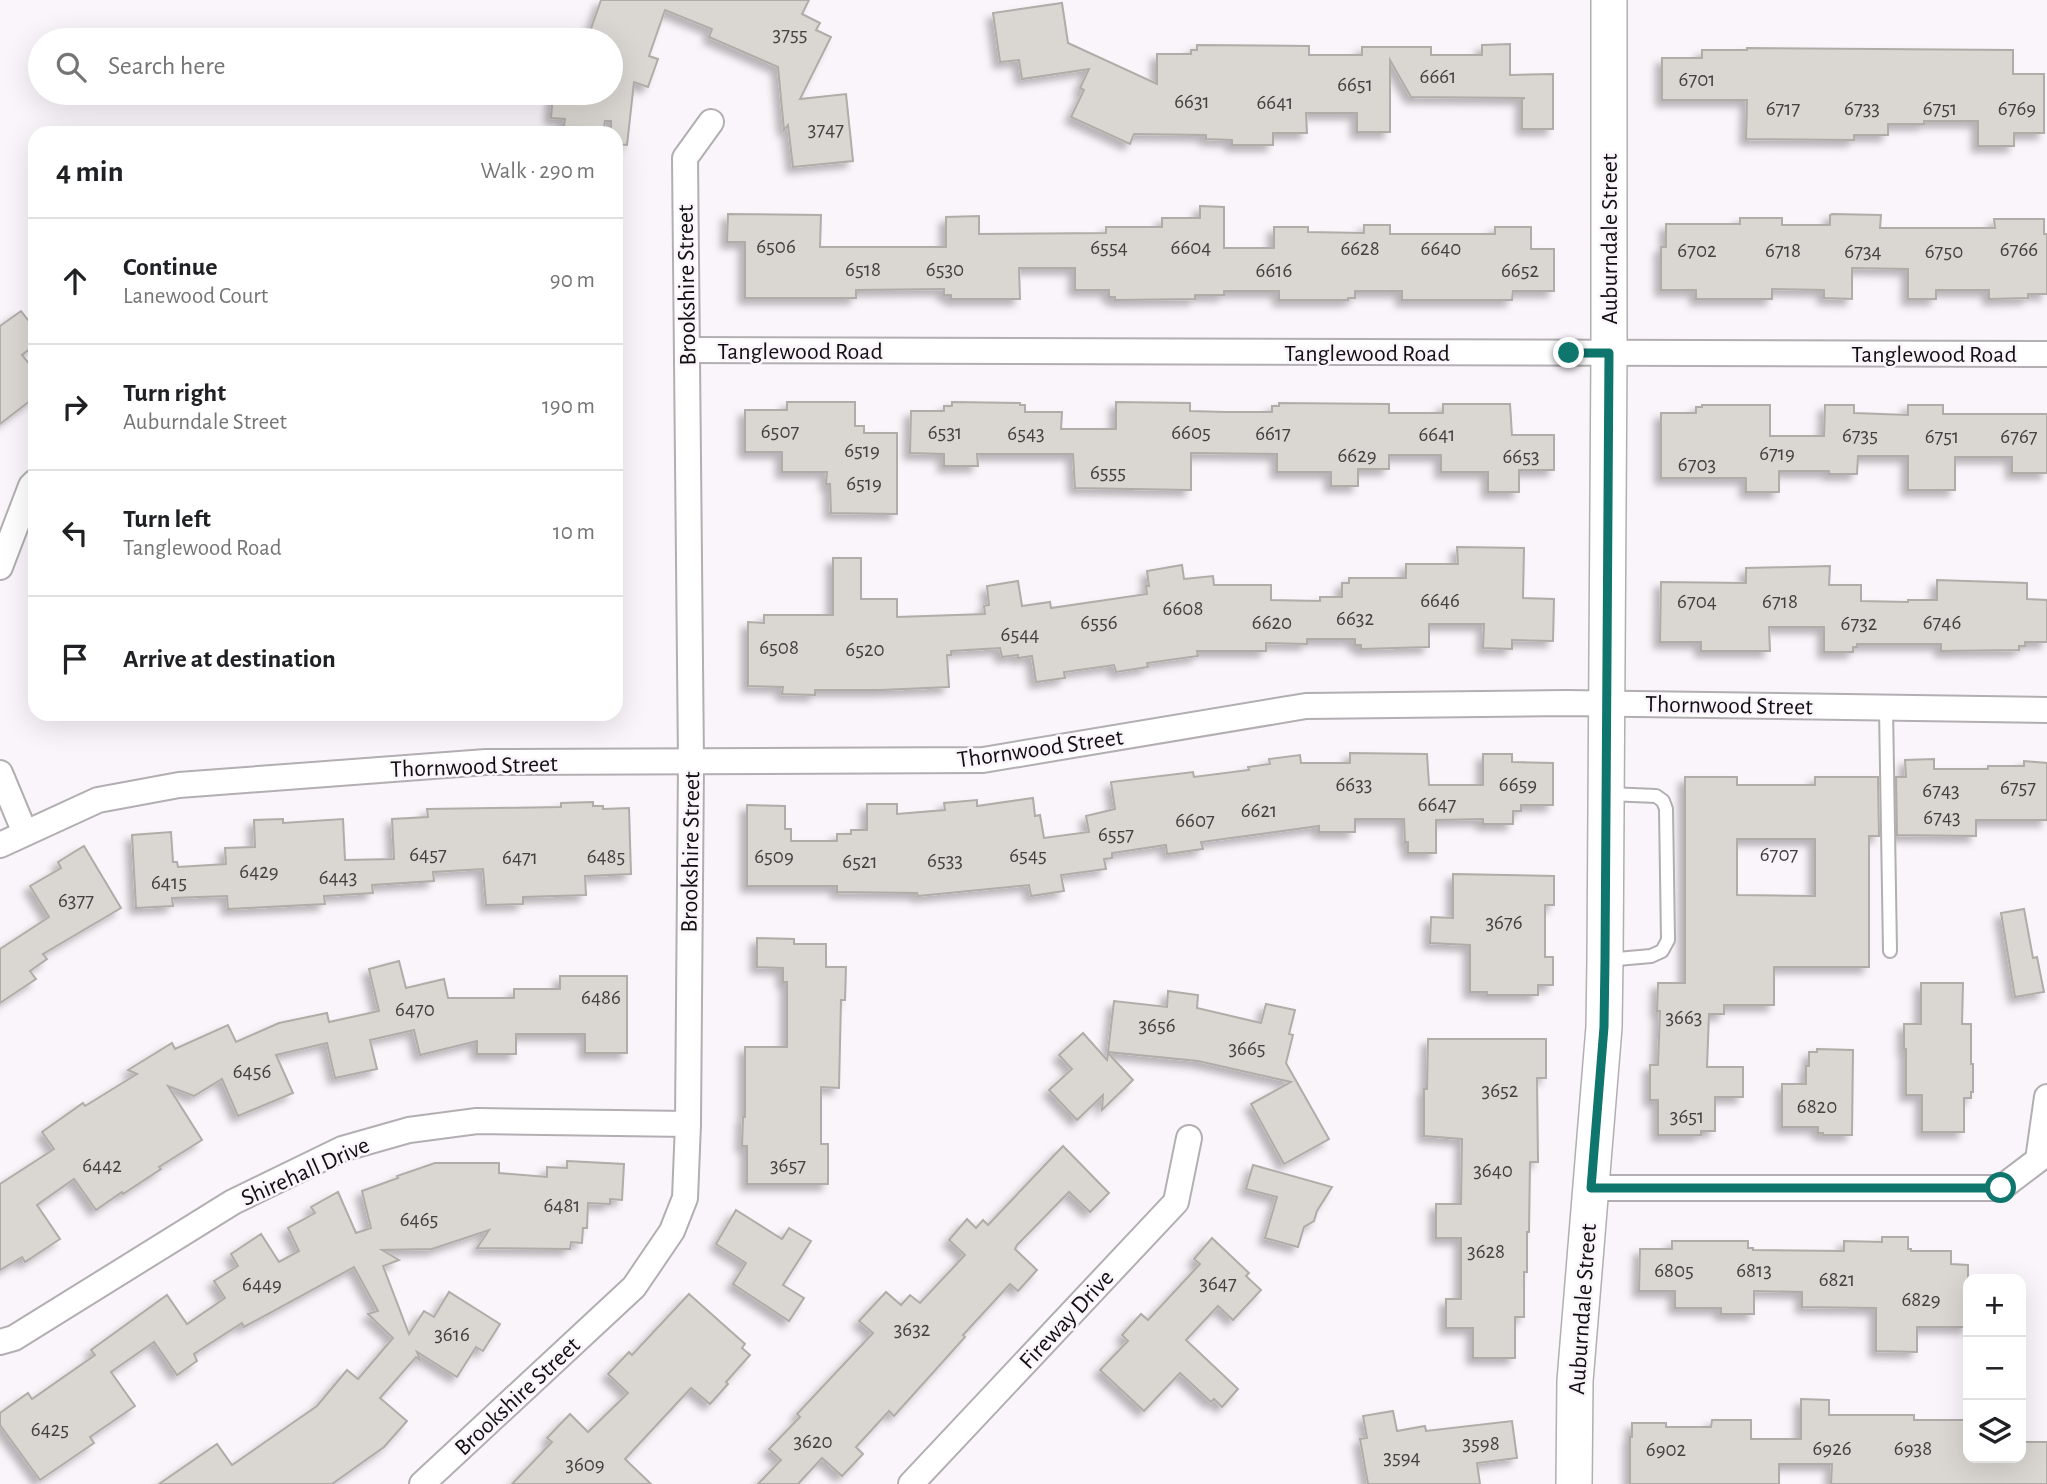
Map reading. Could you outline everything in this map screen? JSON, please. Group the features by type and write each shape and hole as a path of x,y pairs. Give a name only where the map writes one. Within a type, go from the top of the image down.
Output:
{"street":[{"name":"Auburndale Street","path":"1574,1484 1575,1381 1604,1027 1608,704 1609,0"},
{"name":"Brookshire Street","path":"422,1484 634,1287 672,1231 685,1198 691,762 685,158 711,122"},
{"name":"Tanglewood Road","path":"687,350 2047,354"},
{"path":"0,566 28,493"},
{"name":"Thornwood Street","path":"0,845 99,800 179,785 486,762 983,761 1306,706 1608,704 2047,710"},
{"path":"0,773 25,832"},
{"path":"1591,1188 2001,1188 2038,1160 2047,1097"},
{"name":"Shirehall Drive","path":"0,1342 14,1338 233,1202 342,1149 409,1130 477,1121 688,1124"},
{"name":"Fireway Drive","path":"911,1484 1176,1202 1189,1138"}],"lane":[{"path":"1886,708 1890,951"},
{"path":"1605,960 1651,956 1662,951 1668,940 1666,809 1663,801 1656,796 1607,794"}],"building":[{"path":"601,0 809,0 802,14 820,23 816,30 831,37 800,99 846,94 853,161 793,167 788,125 784,130 778,67 709,37 712,29 665,10 649,56 658,59 648,87 634,82 627,145 623,145 623,126 611,126 611,121 605,121 604,126 564,126 565,119 551,118 552,105 623,105 623,28 591,28"},
{"path":"1062,3 1068,43 1157,84 1157,54 1191,54 1191,50 1197,50 1197,45 1309,46 1309,55 1362,55 1362,47 1431,47 1431,55 1482,55 1482,45 1510,44 1510,75 1553,74 1553,129 1522,129 1522,99 1525,98 1411,97 1390,60 1390,132 1357,132 1357,113 1306,113 1307,133 1273,133 1273,145 1232,145 1232,140 1206,139 1206,135 1134,134 1130,144 1071,117 1084,90 1080,88 1089,69 1022,79 1019,60 1000,62 993,13"},
{"path":"1702,50 2013,50 2013,74 2044,74 2044,133 2014,133 2014,146 1978,146 1978,121 1924,121 1924,124 1888,124 1888,135 1854,135 1854,140 1746,139 1747,100 1662,100 1662,58 1702,58"},
{"path":"1200,206 1224,207 1224,248 1274,248 1274,227 1308,227 1308,232 1364,233 1364,225 1390,225 1390,234 1495,234 1495,227 1531,227 1531,249 1554,249 1554,291 1513,291 1512,300 1402,300 1402,291 1355,291 1355,298 1348,300 1279,300 1279,291 1224,291 1224,295 1195,295 1195,299 1115,300 1115,297 1109,297 1109,290 1075,290 1075,268 1019,268 1020,299 951,299 951,295 944,295 944,289 856,290 856,298 745,298 745,242 727,242 728,214 821,215 820,247 946,247 946,217 979,216 979,234 1106,233 1106,227 1162,227 1162,218 1200,218"},
{"path":"1832,214 1881,215 1880,228 1995,228 1994,219 2044,219 2044,234 2047,234 2047,294 2028,294 2028,298 1989,299 1989,290 1936,290 1936,299 1908,299 1908,269 1852,268 1852,299 1824,298 1824,290 1772,289 1772,299 1696,299 1696,290 1661,290 1661,247 1666,247 1666,224 1740,224 1740,218 1782,218 1782,225 1830,225"},
{"path":"21,311 28,320 28,350 22,355 28,362 28,402 0,424 0,326"},
{"path":"787,402 855,402 855,426 864,426 864,433 897,433 897,514 831,513 830,484 826,484 827,472 782,472 782,452 745,452 745,410 787,410"},
{"path":"952,402 1020,403 1025,405 1025,412 1062,412 1061,429 1116,429 1116,402 1190,403 1190,411 1225,412 1272,412 1272,406 1279,406 1279,403 1389,404 1389,413 1443,413 1443,404 1510,404 1512,435 1554,435 1554,470 1519,470 1519,492 1488,492 1488,472 1441,472 1441,455 1389,455 1389,469 1358,469 1358,486 1331,486 1331,472 1277,472 1277,454 1191,453 1191,490 1075,488 1073,454 977,454 978,466 944,466 944,454 910,453 911,411 944,411 944,406 952,406"},
{"path":"1770,405 1770,436 1824,436 1825,405 1854,405 1854,413 1908,415 1908,405 1943,405 1943,414 2047,414 2047,473 2012,473 2012,457 1955,457 1955,490 1908,490 1908,456 1858,456 1857,474 1779,471 1779,492 1746,492 1746,478 1661,478 1661,413 1696,413 1696,407"},
{"path":"1457,547 1524,548 1523,598 1554,599 1553,641 1512,640 1512,649 1483,648 1484,624 1429,624 1429,647 1361,649 1361,645 1355,645 1355,639 1307,639 1307,644 1266,643 1266,651 1197,651 1198,656 1147,663 1148,667 1116,672 1114,665 1064,672 1065,678 1036,682 1032,656 1002,657 1000,648 951,651 951,655 947,655 949,687 815,690 815,695 782,694 783,687 748,686 748,622 764,623 764,615 833,615 833,558 861,558 861,599 897,599 897,617 985,614 984,606 989,605 987,586 1018,581 1022,606 1050,602 1051,608 1147,594 1147,571 1182,565 1184,579 1213,576 1214,585 1271,585 1271,600 1320,601 1320,597 1342,597 1342,583 1349,583 1349,578 1406,578 1406,564 1458,564"},
{"path":"1830,566 1829,585 1861,585 1861,601 1937,600 1937,580 2027,583 2027,599 2047,600 2047,642 2025,642 2025,646 2019,646 2019,650 1941,651 1941,644 1857,644 1857,647 1853,647 1853,652 1824,652 1824,627 1769,627 1770,651 1701,651 1701,642 1660,642 1661,582 1746,583 1746,568"},
{"path":"1350,753 1427,754 1429,785 1483,785 1483,754 1512,754 1512,762 1553,763 1553,805 1521,805 1521,811 1513,811 1513,824 1483,824 1483,819 1436,820 1436,853 1408,853 1404,819 1355,819 1355,832 1319,832 1319,826 1201,842 1203,849 1167,854 1166,845 1112,853 1112,858 1104,859 1106,869 1061,875 1064,891 1031,896 1029,885 918,896 917,893 837,892 837,886 747,886 747,805 785,806 785,829 791,829 791,841 837,841 837,834 851,834 851,830 867,830 867,804 897,804 897,814 945,810 944,803 977,800 977,806 1033,798 1035,816 1040,815 1044,838 1089,832 1086,816 1115,809 1111,782 1193,772 1194,777 1249,770 1248,767 1270,764 1269,759 1300,755 1301,763 1350,763"},
{"path":"1934,759 1934,769 2024,766 2024,761 2047,763 2047,820 1976,820 1976,836 1897,835 1896,777 1906,777 1905,760"},
{"path":"1685,777 1737,777 1737,785 1815,785 1815,777 1878,777 1879,836 1869,836 1869,967 1774,967 1774,1005 1724,1005 1724,1014 1709,1014 1707,1067 1743,1067 1743,1097 1715,1097 1715,1131 1701,1131 1701,1135 1658,1135 1658,1100 1650,1100 1650,1065 1658,1065 1658,983 1685,983","holes":["1737,839 1815,839 1815,896 1737,895"]},
{"path":"593,802 593,806 603,806 603,809 629,808 631,874 585,876 586,895 523,897 523,904 486,905 483,869 433,872 434,881 372,885 373,893 324,896 325,904 228,909 227,896 172,898 173,906 136,908 132,835 171,832 173,862 177,862 178,867 226,864 225,848 255,847 254,820 283,819 283,823 343,819 345,860 394,859 392,819 428,817 427,809 561,807 561,803"},
{"path":"84,846 121,908 43,954 47,959 30,971 36,979 0,1003 0,949 49,917 30,886 61,868 58,862"},
{"path":"1453,874 1554,876 1554,905 1545,905 1545,957 1553,957 1553,985 1538,985 1538,995 1487,995 1487,992 1470,992 1470,945 1430,943 1431,917 1453,918"},
{"path":"2024,909 2033,958 2037,957 2044,992 2015,997 2001,913"},
{"path":"757,938 794,939 794,944 826,944 826,967 846,967 845,1000 841,1000 839,1088 821,1087 821,1144 828,1144 828,1184 747,1184 747,1146 742,1146 745,1117 745,1047 787,1047 787,982 783,982 783,968 757,967"},
{"path":"399,961 406,988 444,979 448,998 514,998 514,989 560,989 560,976 627,976 627,1053 585,1053 585,1034 516,1034 516,1054 477,1054 477,1041 420,1055 414,1030 370,1040 377,1069 335,1078 327,1043 276,1055 293,1093 238,1116 222,1079 194,1096 168,1086 202,1140 96,1210 74,1179 37,1205 60,1239 25,1262 22,1257 0,1270 0,1184 54,1149 42,1132 83,1103 85,1106 137,1074 128,1070 172,1043 175,1049 228,1025 236,1042 279,1023 327,1013 329,1022 379,1011 369,969"},
{"path":"1921,983 1963,983 1962,1024 1971,1024 1973,1064 1973,1092 1971,1098 1964,1098 1964,1132 1922,1132 1922,1095 1906,1095 1904,1024 1921,1024"},
{"path":"1168,991 1198,995 1197,1008 1261,1023 1266,1004 1295,1010 1289,1034 1293,1035 1286,1063 1329,1139 1284,1164 1251,1104 1291,1082 1198,1061 1108,1052 1114,1001 1167,1007"},
{"path":"1083,1033 1107,1060 1108,1053 1133,1080 1102,1110 1103,1095 1077,1120 1049,1090 1072,1069 1059,1055"},
{"path":"1428,1039 1546,1039 1546,1078 1537,1078 1538,1162 1530,1162 1524,1317 1515,1317 1515,1358 1473,1358 1473,1328 1446,1328 1446,1299 1461,1299 1461,1238 1436,1238 1436,1204 1461,1204 1462,1139 1424,1136"},
{"path":"1817,1049 1853,1050 1852,1135 1823,1135 1818,1133 1818,1127 1782,1127 1782,1084 1806,1084 1809,1052 1817,1052"},
{"path":"1063,1146 1109,1193 1090,1212 1069,1192 1017,1245 1015,1249 1037,1270 1018,1291 1010,1284 894,1416 889,1411 856,1447 863,1454 842,1476 822,1458 798,1484 758,1484 781,1460 769,1449 800,1417 797,1414 873,1333 859,1321 886,1292 901,1305 910,1295 920,1303 965,1255 949,1240 967,1219 976,1228 983,1220 988,1225"},
{"path":"567,1161 624,1164 622,1200 610,1199 610,1204 588,1203 587,1228 583,1228 582,1243 571,1242 570,1249 477,1248 489,1230 432,1249 382,1250 399,1260 383,1266 409,1334 424,1311 434,1317 449,1292 500,1324 483,1351 476,1347 457,1377 417,1352 420,1360 416,1357 380,1398 407,1421 384,1447 332,1484 159,1484 217,1444 232,1465 317,1406 347,1370 358,1379 393,1338 368,1314 378,1311 354,1267 244,1327 242,1323 194,1354 197,1361 177,1375 154,1342 111,1372 135,1406 90,1437 94,1443 40,1480 0,1425 0,1413 28,1393 32,1399 95,1355 91,1350 167,1295 187,1324 225,1298 214,1281 238,1266 231,1254 261,1234 279,1262 299,1251 288,1228 315,1213 311,1207 338,1192 356,1233 371,1228 362,1191 435,1163 499,1163 499,1173 547,1177 547,1167 567,1168"},
{"path":"1253,1165 1332,1187 1314,1221 1304,1227 1298,1247 1265,1238 1277,1197 1246,1189"},
{"path":"736,1210 782,1239 789,1228 811,1241 783,1285 804,1298 789,1321 733,1284 746,1263 716,1244"},
{"path":"1882,1237 1908,1237 1908,1249 1911,1251 1951,1251 1951,1264 1968,1265 1968,1274 1963,1274 1963,1327 1917,1327 1917,1352 1876,1351 1876,1308 1802,1307 1802,1292 1754,1291 1754,1314 1721,1314 1721,1308 1675,1308 1675,1291 1639,1291 1640,1249 1672,1249 1672,1241 1748,1241 1748,1248 1753,1250 1844,1251 1844,1241 1882,1242"},
{"path":"1212,1238 1249,1273 1246,1276 1261,1290 1233,1320 1218,1306 1186,1340 1238,1389 1222,1407 1214,1399 1211,1402 1180,1373 1144,1411 1100,1370 1128,1341 1122,1335 1141,1314 1148,1320 1200,1264 1194,1259"},
{"path":"689,1294 745,1344 742,1348 750,1355 710,1404 691,1388 625,1459 651,1484 512,1484 552,1442 547,1438 570,1414 588,1432 628,1393 608,1374 629,1352 632,1355"},
{"path":"1801,1399 1829,1400 1829,1415 1914,1415 1914,1420 1963,1420 1963,1463 2026,1463 2026,1442 2047,1442 2047,1484 1831,1484 1832,1464 1779,1464 1779,1484 1630,1484 1632,1423 1666,1423 1666,1427 1711,1427 1712,1420 1751,1420 1751,1439 1801,1439"},
{"path":"1393,1411 1397,1431 1425,1426 1426,1431 1512,1421 1517,1458 1477,1463 1480,1484 1368,1484 1360,1439 1367,1438 1363,1416"}],"route":[{"path":"1569,353 1609,353 1604,1027 1591,1188 2001,1188"}]}
